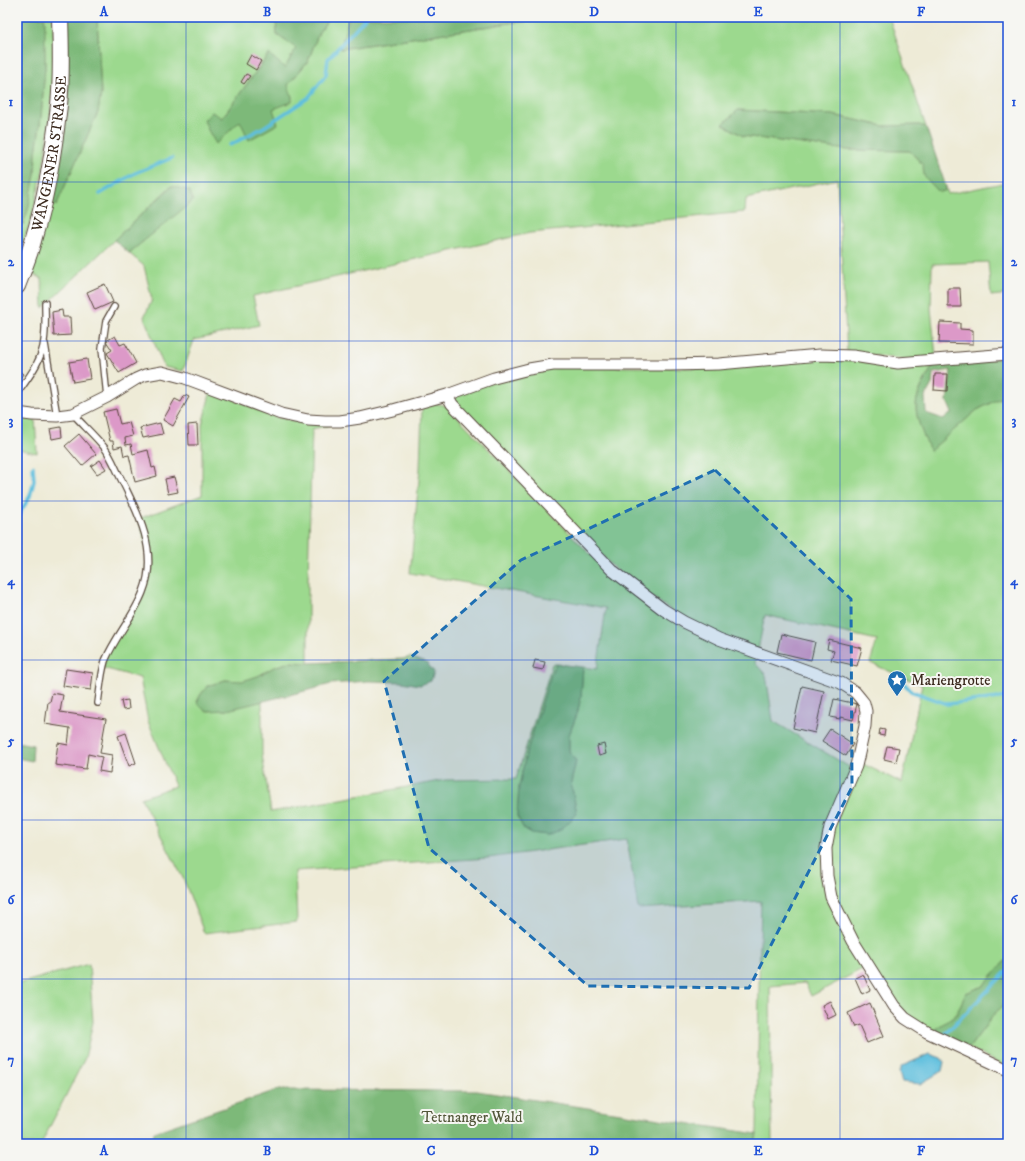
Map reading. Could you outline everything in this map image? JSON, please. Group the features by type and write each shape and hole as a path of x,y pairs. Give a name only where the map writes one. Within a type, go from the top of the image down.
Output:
{"main road":[{"name":"WANGENER STRASSE","path":"17,286 34,238 45,194 54,141 59,104 60,17"}],"street":[{"path":"17,412 32,415 58,416 73,414 107,397 131,382 145,376 162,372 185,378 281,414 308,420 340,421 360,418 447,395 494,378 529,369 553,365 719,364 820,355 853,356 898,363 1008,354"},
{"path":"447,395 452,404 612,570 664,610 684,622 719,639 819,674 841,683 855,692 864,703 866,711 865,726 856,766 830,827 826,848 827,876 831,896 853,941 894,1006 905,1018 927,1032 1008,1070"}],"lane":[{"path":"17,394 30,376 41,356 44,342 45,303"},
{"path":"107,397 102,348 106,321 114,307"},
{"path":"44,342 58,416"},
{"path":"73,414 105,448 126,489 144,530 149,554 149,574 144,591 105,662 98,703"}],"highlighted area":[{"path":"715,470 851,599 852,787 749,988 588,986 429,848 384,681 521,560"}],"green space":[{"path":"19,17 44,17 45,21 45,67 35,174 28,210 23,225 19,212 18,117 16,104 19,83"},
{"path":"44,17 53,17 54,71 49,128 42,175 31,220 17,261 17,113 19,212 23,224 28,210 35,174 36,153 41,117 45,67"},
{"path":"66,17 97,17 101,94 98,112 56,206 51,201 68,89"},
{"path":"97,17 273,17 276,19 277,35 296,48 285,68 268,55 222,118 204,120 241,120 273,109 292,97 288,85 308,61 319,32 328,17 349,17 341,49 516,22 655,17 889,17 926,127 919,125 883,126 833,115 738,110 723,124 743,136 848,150 910,151 945,191 946,187 948,194 1008,182 1008,294 991,296 988,262 932,264 931,309 936,356 909,360 847,352 837,179 746,199 745,212 530,233 253,296 259,325 194,340 183,371 164,367 144,317 152,300 144,266 129,253 192,201 190,191 171,186 43,308 42,279 30,273 51,201 56,206 98,112 101,94"},
{"path":"273,17 328,17 328,20 319,32 308,61 288,85 292,102 273,109 278,124 249,140 240,121 216,144 204,120 212,112 222,118 269,54 285,68 296,48 277,35 276,19"},
{"path":"349,17 655,17 516,22 340,49"},
{"path":"738,110 833,115 883,126 919,125 926,127 946,187 945,191 939,192 924,176 923,165 910,151 848,150 743,136 723,124"},
{"path":"172,186 190,191 193,201 129,253 114,240"},
{"path":"825,356 900,366 938,357 921,388 916,405 918,419 930,450 977,410 1008,394 1008,959 983,986 966,993 956,1015 931,1032 902,1017 887,999 866,967 811,996 805,983 770,986 772,1144 755,1144 757,1134 761,901 638,909 627,839 488,858 295,871 297,922 204,933 184,880 141,798 175,786 148,721 140,678 103,668 105,657 113,640 139,597 146,574 146,549 138,519 202,495 202,425 211,390 276,417 310,424 336,424 312,429 308,580 308,663 290,662 274,667 258,676 242,682 225,680 208,686 201,694 197,702 205,711 227,710 262,700 262,754 271,812 445,780 516,779 552,664 557,664 552,671 526,754 519,787 517,816 524,829 531,833 548,835 562,828 577,814 571,783 576,761 569,751 569,735 577,714 581,697 583,667 597,669 606,608 410,573 420,469 422,407 434,403 447,406 610,575 670,619 710,639 756,657 755,663 766,675 773,721 856,771 861,763 902,783 922,685 870,663 877,640 765,615 758,650 742,645 686,620 643,591 613,567 459,408 454,398 459,394 488,383 545,368 569,366 700,368"},
{"path":"1008,358 1008,394 977,410 930,451 920,426 916,406 920,390 935,362","holes":["951,370 947,401 952,413 943,419 926,413 925,397 932,384 933,373"]},
{"path":"17,413 35,416 37,453 17,449"},
{"path":"410,657 427,663 434,672 431,681 420,685 402,682 368,681 331,684 227,710 205,711 197,702 201,694 208,686 225,680 242,681 258,676 274,667 290,662 308,663 402,659"},
{"path":"557,664 583,667 581,697 577,714 569,735 569,751 576,761 571,783 577,814 562,829 548,835 531,833 524,829 517,816 519,787 526,754 552,671"},
{"path":"17,742 33,745 32,761 17,758"},
{"path":"1008,959 1008,1001 995,1013 969,1048 931,1032 956,1015 966,993 983,986"},
{"path":"89,964 93,1022 85,1058 41,1144 17,1144 17,984"},
{"path":"1008,1001 1008,1068 969,1048 995,1013"},
{"name":"Tettnanger Wald","path":"277,1090 477,1091 757,1134 755,1144 152,1144 154,1132"}],"water":[{"path":"930,1054 941,1058 944,1062 942,1071 920,1084 902,1082 899,1072 902,1066"}],"building":[{"path":"251,55 261,61 256,70 246,64"},
{"path":"246,74 250,76 244,84 241,82"},
{"path":"105,284 113,302 95,310 87,292"},
{"path":"948,288 960,288 961,307 948,307"},
{"path":"62,310 63,317 70,317 71,335 54,336 52,312"},
{"path":"940,322 960,323 960,329 973,330 973,344 939,343"},
{"path":"115,336 120,345 125,343 136,363 119,373 107,353 112,350 106,341"},
{"path":"87,359 90,379 73,382 69,362"},
{"path":"17,369 23,374 17,383"},
{"path":"935,374 948,374 947,391 934,390"},
{"path":"185,395 189,397 173,426 163,420 175,399 181,402"},
{"path":"116,409 120,424 129,422 133,436 125,438 126,445 131,444 133,454 148,450 152,468 155,467 157,476 135,482 129,455 124,456 122,446 114,448 113,441 110,441 103,412"},
{"path":"160,423 163,434 143,438 140,428"},
{"path":"197,424 198,445 189,445 188,425"},
{"path":"61,427 62,437 52,439 50,429"},
{"path":"79,434 96,454 82,466 65,446"},
{"path":"100,460 106,469 97,474 91,466"},
{"path":"174,477 178,492 168,494 165,479"},
{"path":"781,634 815,642 811,660 777,652"},
{"path":"829,640 862,648 857,666 831,660 834,651 827,649"},
{"path":"535,660 545,662 543,670 533,668"},
{"path":"66,669 93,673 91,690 63,686"},
{"path":"802,686 824,691 815,733 793,728"},
{"path":"52,693 63,695 60,712 106,719 100,753 112,755 110,773 99,771 102,757 88,754 86,769 55,765 58,743 68,745 70,728 45,724 48,702 50,702"},
{"path":"834,699 857,704 853,720 840,717 840,719 830,717"},
{"path":"128,700 129,709 123,710 121,701"},
{"path":"830,729 853,744 846,756 822,741"},
{"path":"880,729 885,730 884,736 879,735"},
{"path":"126,733 136,763 129,766 118,736"},
{"path":"604,744 606,754 599,756 597,746"},
{"path":"887,746 899,748 896,762 884,759"},
{"path":"863,974 870,990 862,994 855,978"},
{"path":"830,1001 836,1015 828,1019 822,1005"},
{"path":"870,1003 884,1036 867,1043 859,1025 854,1027 848,1013"}],"waterway":[{"path":"230,145 264,127 308,98 326,75 328,59 365,18 364,17"},
{"path":"100,194 135,173 172,158"},
{"path":"17,518 30,496 34,481 33,466"},
{"path":"899,678 911,691 947,704 1008,697"},
{"path":"946,1033 1008,970"}],"place":[{"name":"Mariengrotte","path":"897,697"}]}
